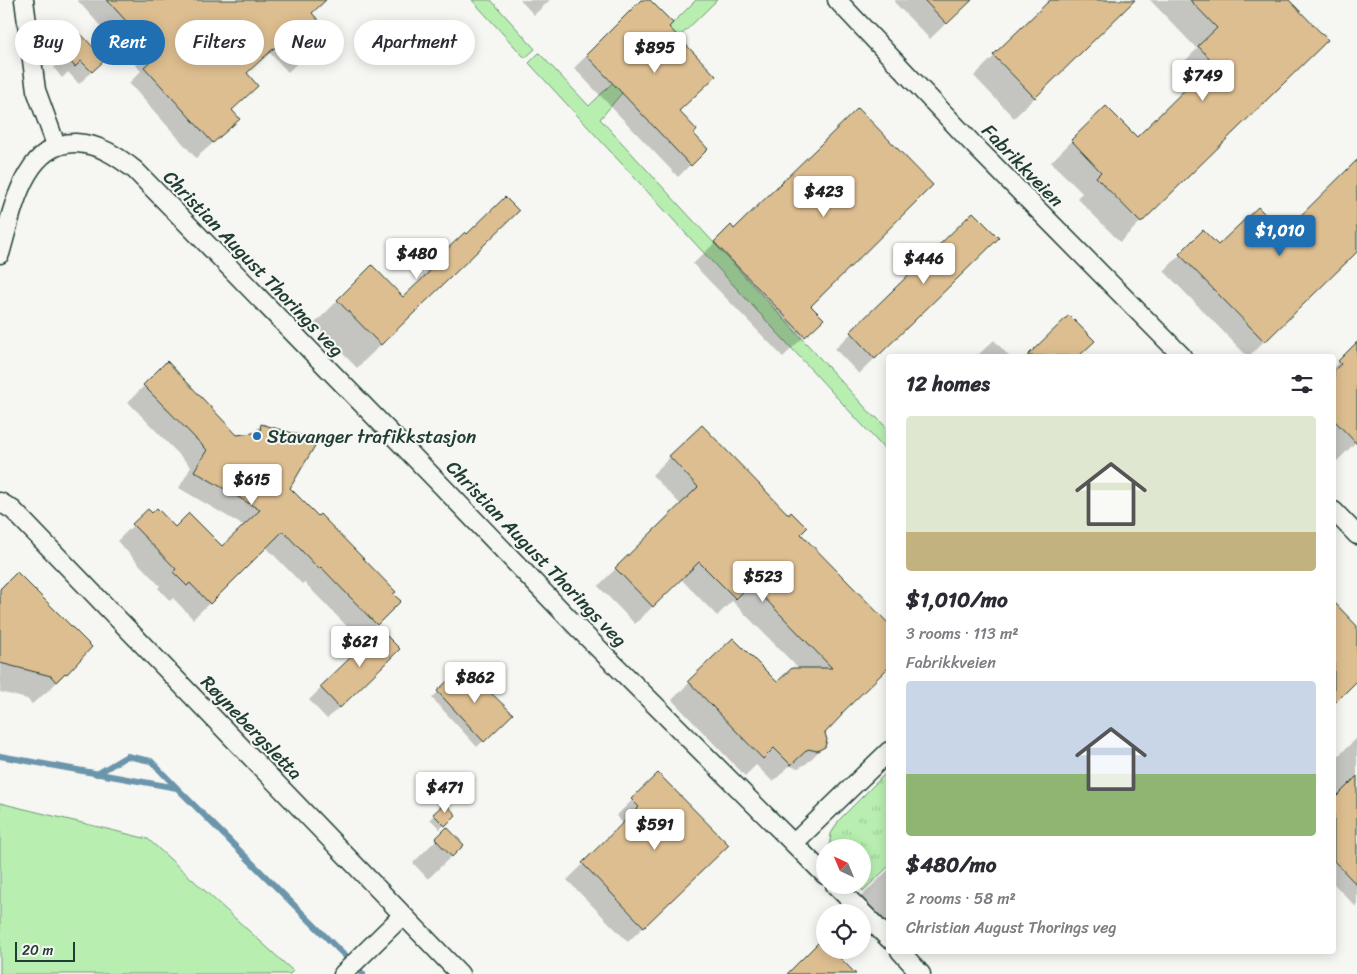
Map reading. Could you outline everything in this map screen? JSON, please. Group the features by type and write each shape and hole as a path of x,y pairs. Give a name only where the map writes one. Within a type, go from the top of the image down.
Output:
{"street":[{"path":"0,254 18,195 26,177 43,153 56,145 36,90 24,0"},
{"name":"Fabrikkveien","path":"837,0 971,142 1180,354"},
{"name":"Christian August Thorings veg","path":"56,145 82,143 97,146 135,170 439,482 578,628 816,866"},
{"name":"Røynebergsletta","path":"0,486 6,506 460,974"},
{"path":"1336,513 1357,535"},
{"path":"794,843 886,754"},
{"path":"844,894 886,937"},
{"path":"343,974 403,915"},
{"path":"903,954 921,974"}],"green space":[{"path":"472,0 491,0 535,49 525,58"},
{"path":"696,0 717,0 622,93 600,119 874,417 886,427 886,451 529,63 539,53 589,106"},
{"path":"886,773 886,869 871,883 871,839 830,839 839,820"},
{"path":"0,803 148,839 293,971 290,974 0,974"}],"building":[{"path":"107,0 326,0 312,13 318,20 274,20 274,48 264,57 264,20 175,20 175,65 256,65 247,73 258,86 232,110 240,119 213,143 144,67 146,65 165,65 165,20 125,20"},
{"path":"641,0 650,0 673,23 669,27 716,76 679,111 697,130 694,134 708,149 691,166 586,55"},
{"path":"924,0 972,0 947,24"},
{"path":"1050,0 1135,0 1035,98 993,55"},
{"path":"1190,0 1289,0 1328,40 1141,223 1096,177 1101,172 1071,140 1106,106 1137,137 1213,62 1198,46 1217,28"},
{"path":"81,34 91,45 91,65 100,65 92,72 81,61"},
{"path":"858,108 933,185 811,306 824,319 805,337 714,242 731,225 734,229"},
{"path":"1357,160 1357,252 1265,342 1179,254 1203,230 1218,245 1258,207 1283,233"},
{"path":"505,197 519,211 381,345 337,300 372,265 403,297 446,256 443,253 465,232 467,234"},
{"path":"973,212 999,238 875,359 850,332"},
{"path":"1069,315 1095,341 1081,354 1029,354"},
{"path":"1357,342 1357,444 1336,422 1336,368 1341,364 1338,361"},
{"path":"167,361 237,435 260,432 261,424 303,436 316,444 290,488 318,516 320,514 396,592 393,594 401,601 377,625 283,531 210,604 190,583 187,586 173,572 176,569 132,524 148,509 152,513 157,508 175,527 189,513 222,546 260,510 194,471 207,450 143,385"},
{"path":"702,425 789,515 791,512 807,528 801,534 886,621 886,670 841,714 825,733 827,740 825,747 817,751 808,749 791,765 774,748 763,759 688,681 733,638 777,682 792,668 832,668 751,584 736,599 699,562 653,607 615,568 698,487 669,456"},
{"path":"17,572 92,647 67,674 65,673 56,682 51,676 0,663 0,589"},
{"path":"1336,604 1357,626 1357,681 1336,702"},
{"path":"380,629 400,649 340,708 320,687"},
{"path":"463,666 513,714 484,742 437,691"},
{"path":"658,773 729,845 644,927 582,863 639,807 631,799"},
{"path":"1357,776 1357,885 1336,863 1336,797"},
{"path":"445,803 456,815 445,826 433,814"},
{"path":"447,827 464,845 452,857 435,839"},
{"path":"816,945 816,959 841,959 856,974 787,974"}],"waterway":[{"path":"0,756 177,788 363,974"},
{"path":"97,774 127,756 151,761 176,787"}],"place":[{"name":"Stavanger trafikkstasjon","path":"257,436"}]}
